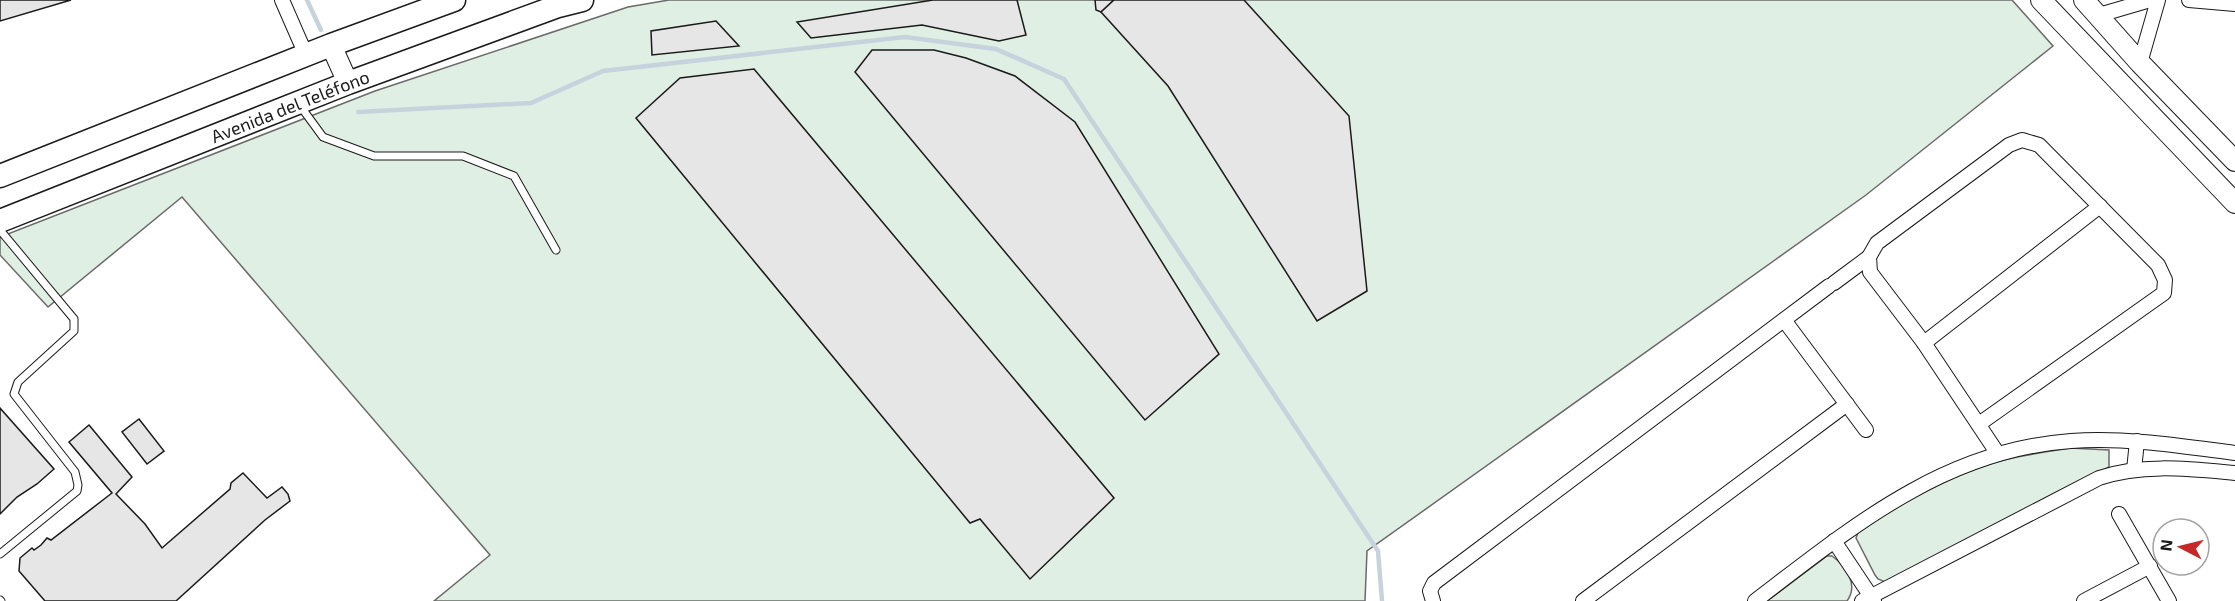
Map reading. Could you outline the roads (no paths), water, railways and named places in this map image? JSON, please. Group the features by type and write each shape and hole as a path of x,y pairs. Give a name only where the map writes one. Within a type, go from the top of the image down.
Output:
{"main road":[{"path":"0,176 331,45 454,0"},
{"name":"Avenida del Teléfono","path":"0,221 348,83 558,6 582,0"},
{"path":"2041,0 2235,203"},
{"path":"2084,0 2140,63 2235,161"},
{"path":"331,45 348,83"}],"street":[{"path":"282,0 306,55"},
{"path":"2098,15 2150,0"},
{"path":"2140,63 2158,0"},
{"path":"2189,0 2235,4"},
{"path":"1433,601 1430,591 1434,583 1869,257 1876,243 2008,145 2022,140 2039,145 2158,265 2165,280 2164,293 1980,424"},
{"path":"1924,343 2100,206"},
{"path":"1869,257 1870,272 1924,343 1998,454"},
{"path":"1784,320 1866,430"},
{"path":"1583,601 1847,404"},
{"path":"1755,601 1834,541 1904,494 1951,470 1998,454 2070,441 2137,441 2231,452 2230,473 2134,470 2116,472 2099,478 1869,600 1834,541"},
{"path":"2134,470 2137,441"},
{"path":"2186,470 2188,447"},
{"path":"2119,514 2169,601"},
{"path":"2084,601 2150,566"}],"lane":[{"path":"297,103 323,137 374,156 463,156 514,176 556,250"},
{"path":"0,230 74,319 74,331 18,382 14,394 75,472 78,485 77,491 0,554"}],"waterway":[{"path":"307,0 321,30"},
{"path":"358,112 531,103 603,71 905,37 996,49 1064,79 1378,551 1382,601"}]}
